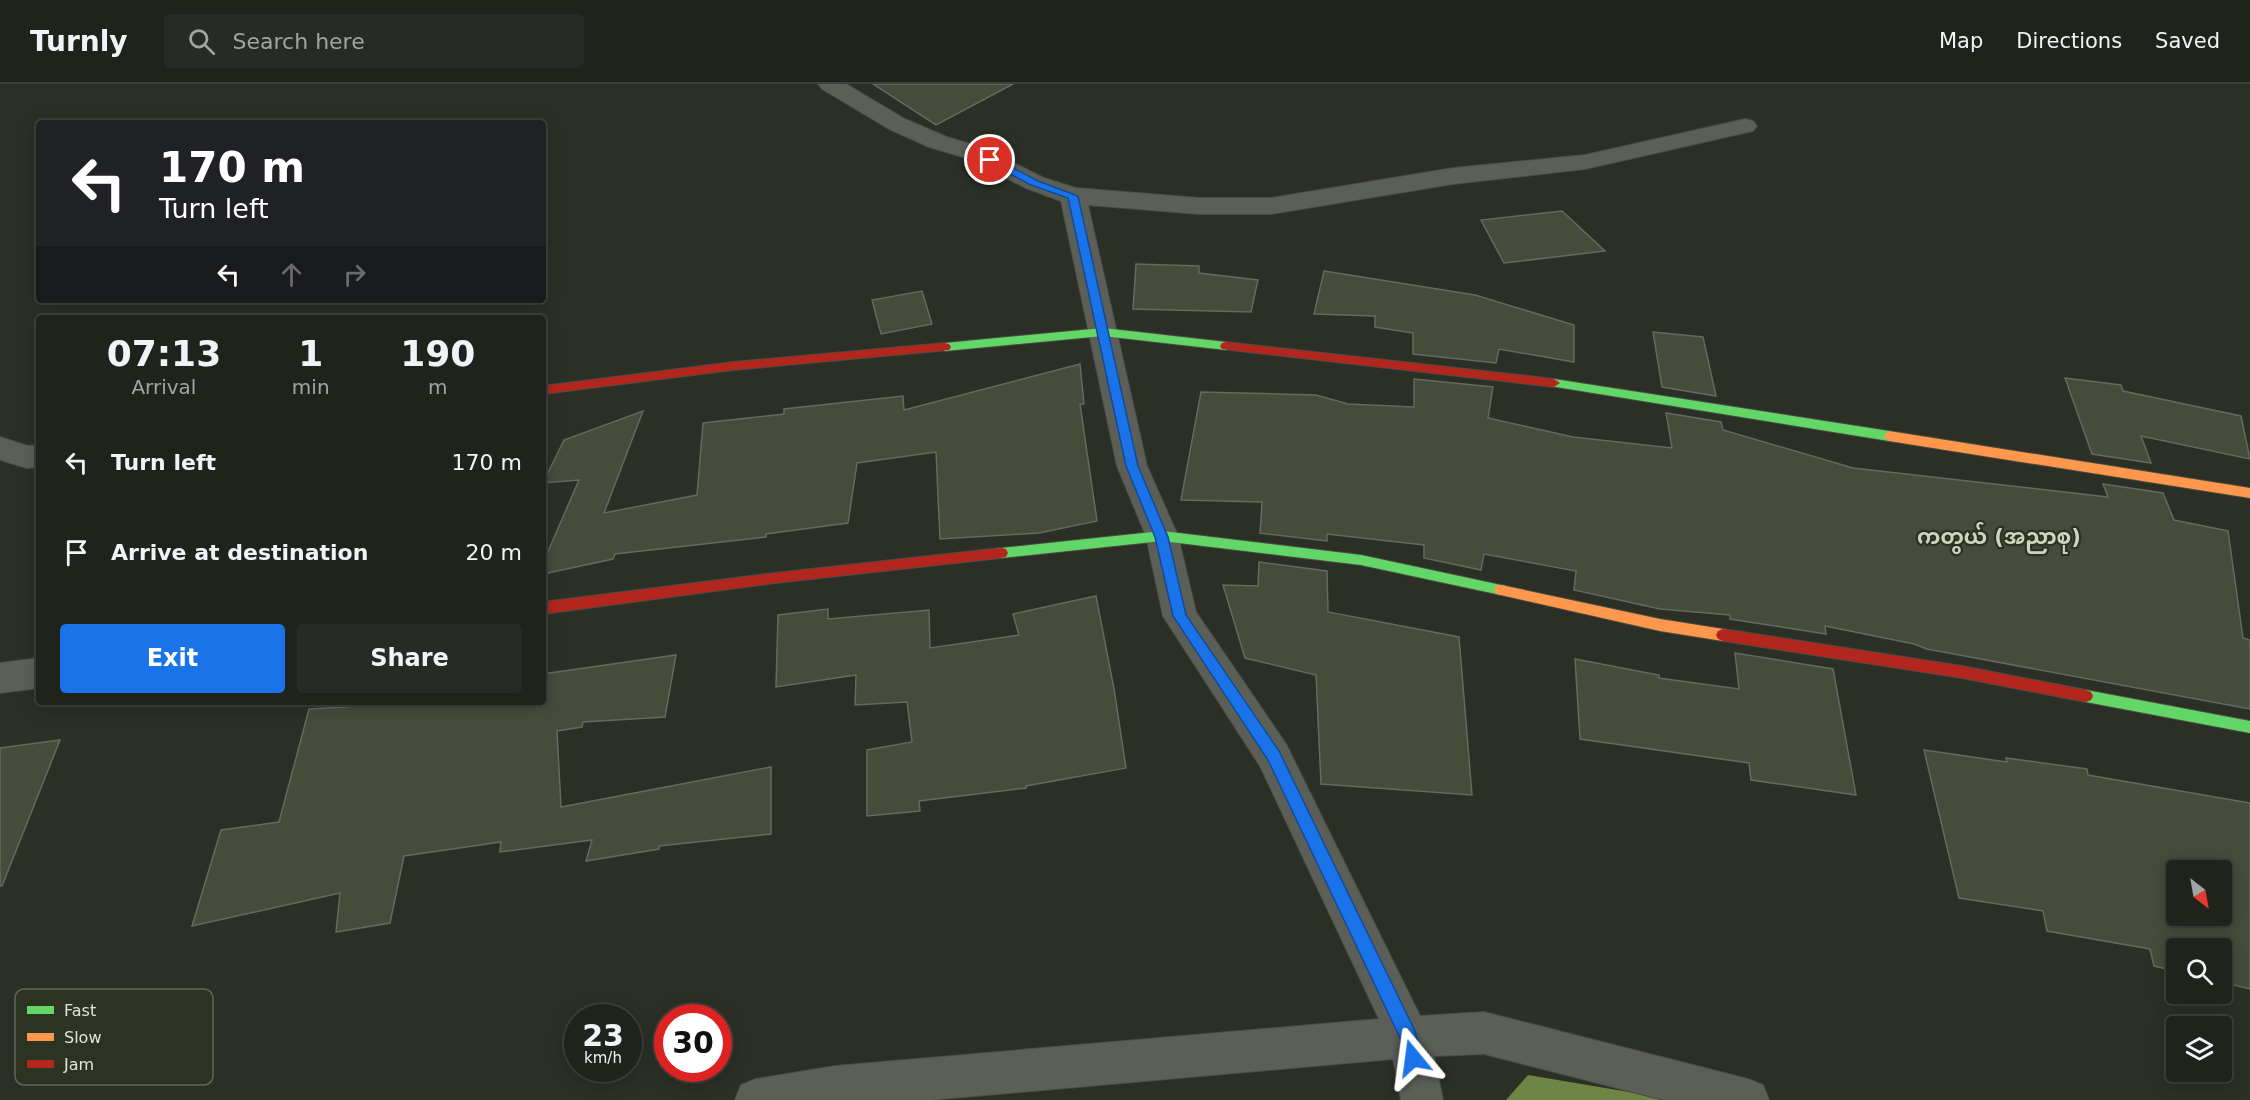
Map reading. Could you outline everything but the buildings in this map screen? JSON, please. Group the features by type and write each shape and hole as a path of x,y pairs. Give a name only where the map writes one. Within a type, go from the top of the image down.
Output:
{"street":[{"path":"830,84 897,124 938,142 975,153 1035,183 1073,196 1129,202 1271,206 1355,195 1453,176 1585,162 1745,126"},
{"path":"1073,196 1132,466 1162,537 1180,616 1273,755 1409,1037 1422,1100"},
{"path":"546,390 734,366 1102,332 1536,380 2250,493"},
{"path":"0,447 27,457 36,456"},
{"path":"546,608 787,576 1162,537 1361,560 1660,625 1962,672 2250,727"},
{"path":"0,678 36,673"},
{"path":"756,1100 835,1087 1409,1037 1484,1034 1748,1100"}],"shaded area":[{"path":"1528,1075 1677,1100 1506,1100"}],"traffic: fast":[{"path":"945,347 1103,332 1226,346"},
{"path":"1554,383 1889,436"},
{"path":"1001,553 1162,536 1361,560 1501,590"},
{"path":"2086,696 2250,727"}],"traffic: slow":[{"path":"1889,436 2250,493"},
{"path":"1501,590 1660,625 1723,635"}],"traffic: jam":[{"path":"1226,346 1554,383"},
{"path":"546,390 733,366 945,347"},
{"path":"546,608 775,578 1001,553"},
{"path":"1723,635 1962,672 2086,696"}],"district":[{"name":"ကတွယ် (အညာစု)","path":"1999,537"}],"route":[{"path":"990,160 1035,183 1073,196 1132,466 1162,537 1180,616 1273,755 1409,1037 1413,1058"}]}
